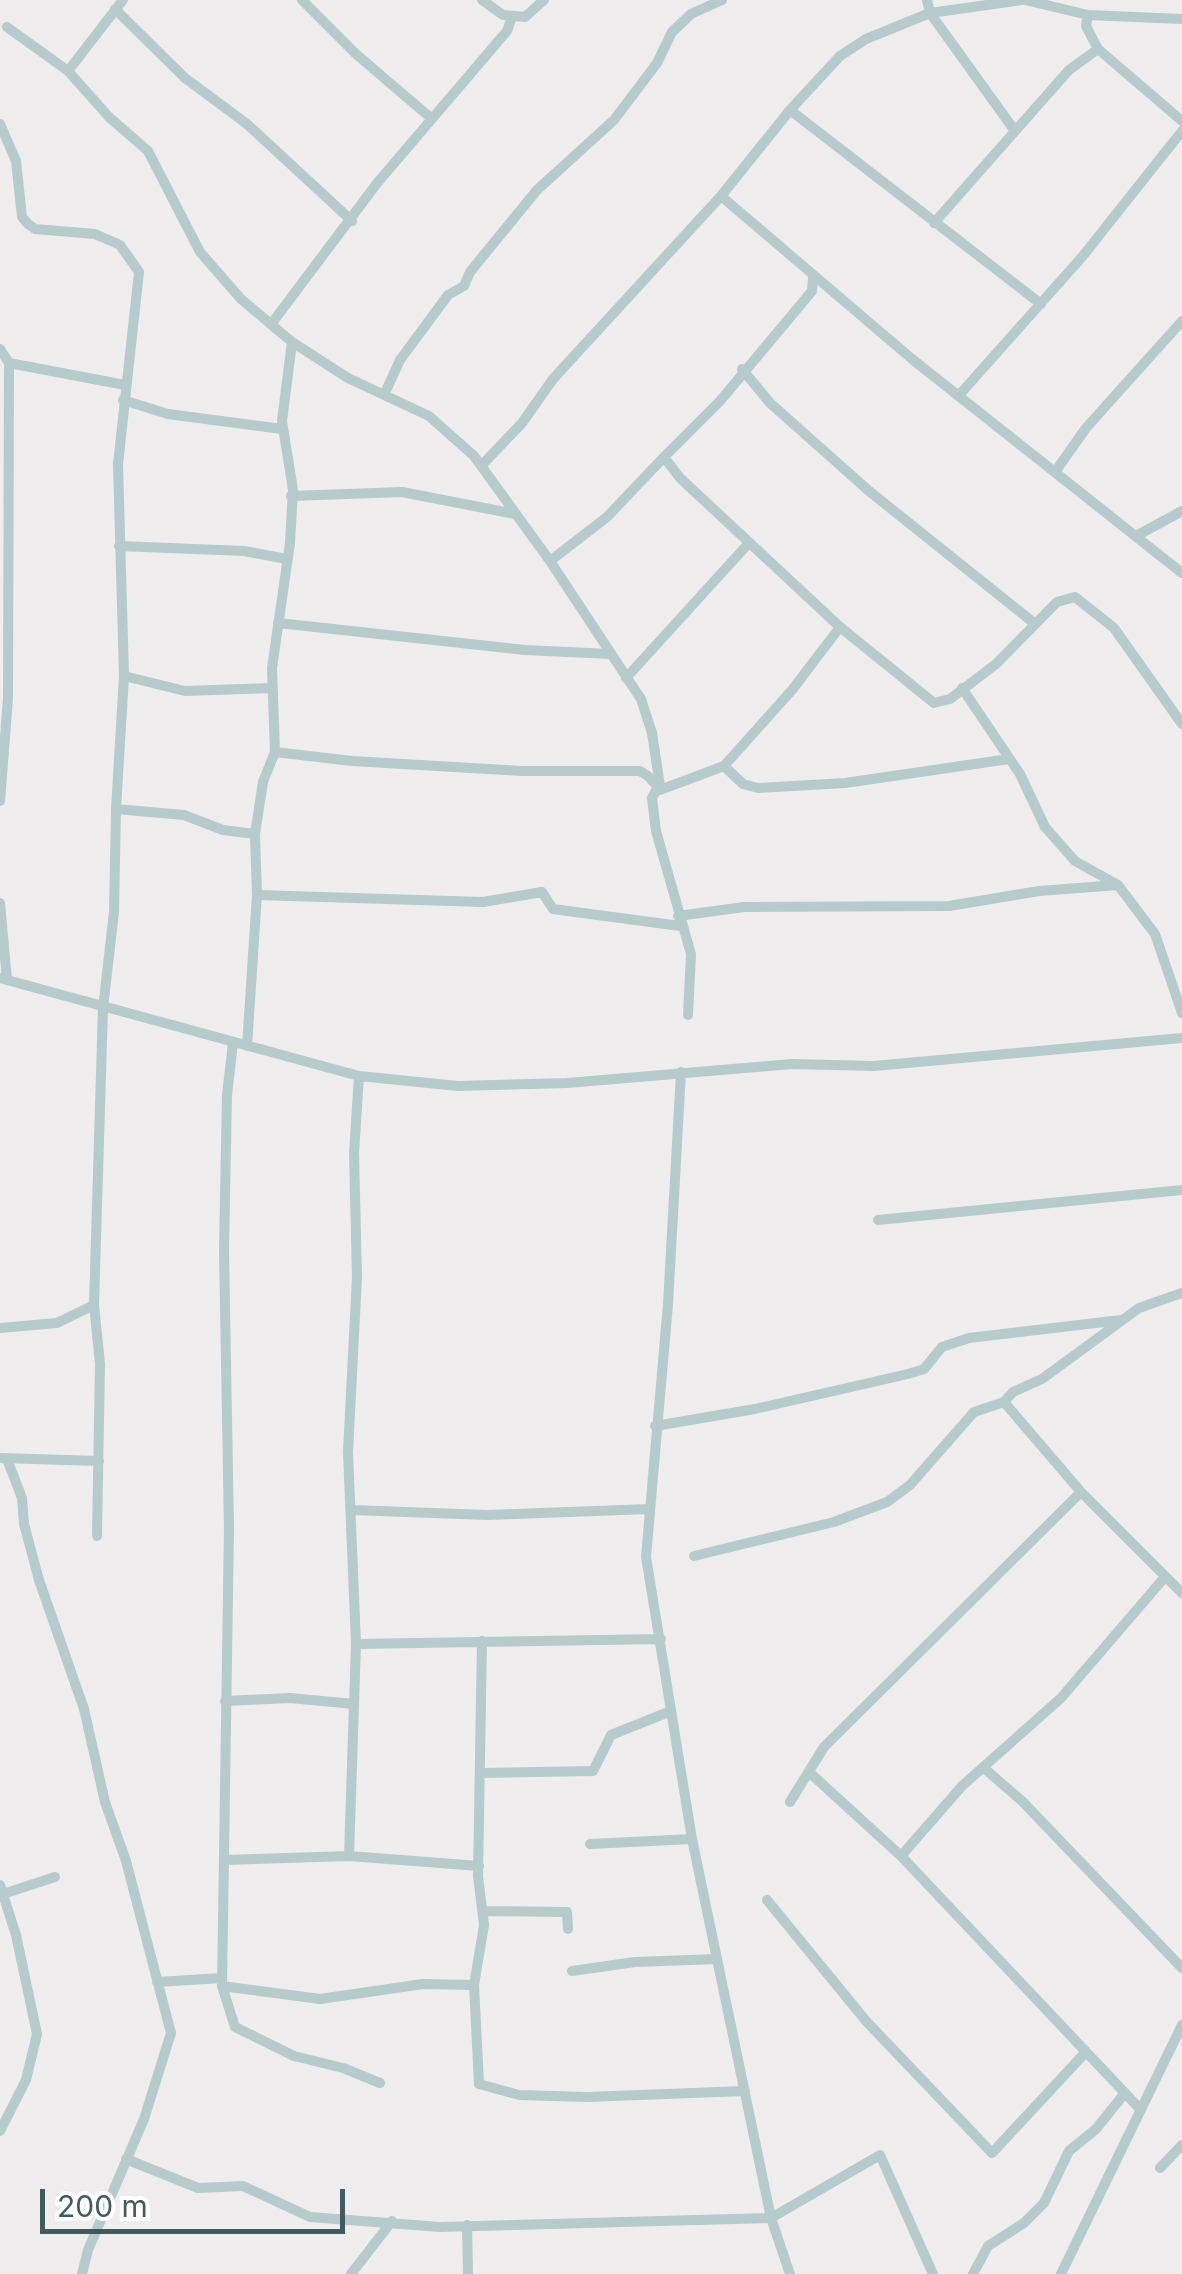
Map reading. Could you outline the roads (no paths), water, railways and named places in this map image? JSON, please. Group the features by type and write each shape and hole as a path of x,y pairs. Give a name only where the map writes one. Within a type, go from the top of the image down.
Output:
{"street":[{"path":"302,0 432,118"},
{"path":"482,0 512,17 525,17 544,0"},
{"path":"386,392 400,360 448,295 464,286 470,272 537,190 614,120 657,63 672,32 690,14 722,0"},
{"path":"927,0 930,13 1015,131"},
{"path":"482,466 522,423 553,379 599,334 721,196 790,110 840,56 866,39 930,13 1024,0 1061,4 1088,15 1182,18"},
{"path":"68,70 119,5 185,78 246,124 352,221"},
{"path":"1088,15 1086,26 1098,49 1182,121"},
{"path":"272,323 432,118 507,31 512,17"},
{"path":"7,27 68,70 108,117 148,151 200,252 241,299 292,342 348,378 386,392 451,432 482,466 626,678 648,720 660,786"},
{"path":"934,223 1069,70 1098,49"},
{"path":"790,110 1041,304"},
{"path":"0,124 16,161 22,217 28,224 35,229 95,234 120,245 139,272 123,400 120,546 124,676 114,912 103,1008 94,1304 100,1364 97,1536"},
{"path":"961,393 1041,304 1182,132"},
{"path":"721,196 788,250 813,278 1182,573"},
{"path":"550,561 607,517 720,400 742,369 812,292 813,278"},
{"path":"1056,472 1086,428 1182,322"},
{"path":"247,1046 257,896 255,834 263,782 275,752 272,688 292,496 282,429 292,342"},
{"path":"0,349 9,363 8,698 0,801"},
{"path":"9,363 124,384"},
{"path":"742,369 770,403 869,491 1034,624"},
{"path":"123,400 168,414 282,429"},
{"path":"664,457 695,494 840,628 934,703 950,699 996,664 1057,602 1075,597 1114,628 1182,724"},
{"path":"292,496 402,492 516,514"},
{"path":"1138,535 1182,511"},
{"path":"626,678 748,544"},
{"path":"120,546 244,551 287,559"},
{"path":"278,623 525,650 610,654"},
{"path":"652,798 660,786 724,766 792,690 840,628"},
{"path":"124,676 185,691 272,688"},
{"path":"962,688 1009,758 1060,846 1075,861 1118,885 1155,934 1182,1013"},
{"path":"275,752 522,771 640,772 658,787 652,798 679,921 691,954 688,1014"},
{"path":"724,766 743,784 758,788 844,783 1009,758"},
{"path":"116,809 184,815 224,830 255,834"},
{"path":"257,896 484,902 542,892 553,909 679,921 773,906 949,906 1038,891 1118,885"},
{"path":"0,903 3,979 359,1076 458,1086 567,1083 792,1064 874,1066 1182,1038"},
{"path":"233,1043 226,1096 224,1250 229,1528 222,1982 235,2027 294,2056 380,2082"},
{"path":"681,1072 668,1304 646,1557 692,1838 772,2218 790,2274"},
{"path":"350,1856 356,1644 348,1452 357,1277 354,1153 359,1076"},
{"path":"878,1220 1182,1190"},
{"path":"694,1556 834,1522 887,1502 910,1485 974,1412 1004,1402 1139,1308 1182,1293"},
{"path":"0,1328 57,1323 94,1304"},
{"path":"655,1426 755,1409 908,1374 924,1369 942,1347 969,1338 1122,1320"},
{"path":"1004,1402 1081,1492 1182,1593"},
{"path":"69,2274 82,2272 171,2033 126,1861 105,1802 84,1709 40,1580 24,1524 22,1498 4,1458 99,1461"},
{"path":"790,1802 824,1747 1081,1492"},
{"path":"352,1510 487,1514 650,1509"},
{"path":"901,1856 916,1834 1061,1698 1164,1578"},
{"path":"356,1644 661,1639"},
{"path":"482,1642 478,1866 484,1911 474,1985 480,2084 519,2095 587,2097 746,2091"},
{"path":"225,1701 290,1698 354,1704"},
{"path":"481,1773 593,1771 611,1734 671,1710"},
{"path":"985,1768 1022,1801 1182,1968"},
{"path":"808,1772 901,1856 1141,2110"},
{"path":"590,1844 692,1838"},
{"path":"224,1860 350,1856 478,1866"},
{"path":"0,2131 26,2080 37,2034 16,1935 1,1889 55,1877"},
{"path":"767,1900 866,2020 992,2152 1084,2054"},
{"path":"484,1911 567,1912 568,1929"},
{"path":"572,1971 635,1962 717,1960"},
{"path":"158,1982 222,1982 330,1998 423,1984 474,1985"},
{"path":"1061,2274 1182,2025"},
{"path":"973,2274 988,2246 1024,2223 1044,2203 1069,2152 1096,2129 1125,2093"},
{"path":"1160,2168 1182,2144"},
{"path":"126,2159 198,2188 243,2186 310,2216 440,2228 772,2218 880,2155 933,2274"},
{"path":"351,2274 392,2221"},
{"path":"467,2226 468,2274"}]}
